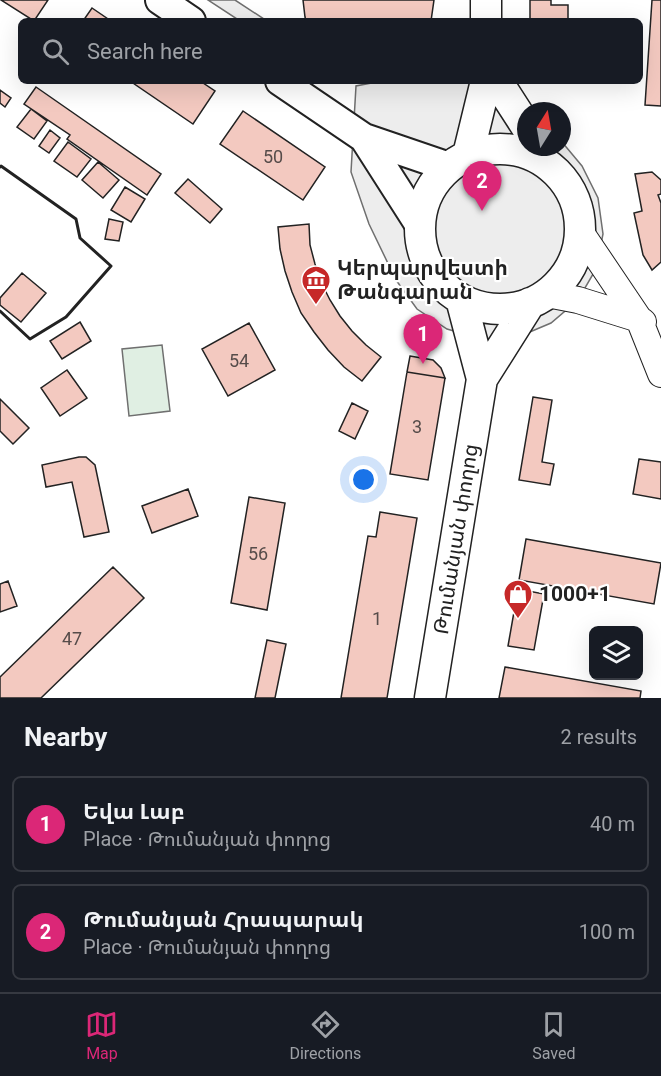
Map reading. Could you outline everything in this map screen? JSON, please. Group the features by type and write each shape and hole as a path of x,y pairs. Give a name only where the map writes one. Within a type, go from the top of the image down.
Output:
{"highway":[{"path":"486,0 486,18"},
{"path":"458,161 485,84"},
{"path":"499,84 517,112"},
{"path":"491,149 514,150 536,158 548,159 570,190 579,213 580,236 574,260 562,280 538,298 513,308 478,306 461,299 444,286 430,268 422,248 419,224 423,204 433,184 458,161 491,149"},
{"path":"482,379 538,298"},
{"path":"461,299 482,379"},
{"name":"Թումանյան փողոց","path":"430,698 482,379"}],"main road":[{"path":"160,0 187,18"},
{"path":"284,84 364,138 458,161"},
{"path":"364,138 419,224"},
{"path":"579,230 650,317 661,334"},
{"path":"538,298 579,300 650,317"},
{"path":"650,317 661,374"}],"green space":[{"path":"162,345 170,411 129,416 122,349"}],"shaded area":[{"path":"208,0 235,0 262,18 235,18"},
{"path":"366,84 500,84 523,102 517,102 517,156 571,156 571,153 582,166 598,198 603,234 596,269 578,300 551,323 518,337 482,339 447,329 417,309 396,280 369,224 351,172 356,86"}],"building":[{"path":"1,0 48,0 36,18 29,18"},
{"path":"303,0 434,0 431,18 306,18"},
{"path":"530,0 551,0 551,5 568,5 568,18 530,18"},
{"path":"652,0 661,0 661,106 645,105"},
{"path":"92,8 107,18 85,18"},
{"path":"134,84 204,84 215,91 193,124"},
{"path":"36,87 161,174 147,195 67,139 70,135 24,104"},
{"path":"0,90 11,98 5,107 0,103"},
{"path":"31,109 47,121 34,139 17,127"},
{"path":"243,111 325,167 303,200 220,144"},
{"path":"50,130 60,138 49,153 39,146"},
{"path":"68,142 91,159 77,177 54,161"},
{"path":"98,162 119,180 103,198 82,180"},
{"path":"652,172 661,180 661,194 658,195 661,203 661,262 652,270 643,255 634,213 642,211 635,174"},
{"path":"188,179 222,209 210,223 175,193"},
{"path":"125,187 145,199 131,222 111,210"},
{"path":"109,219 123,222 119,241 105,239"},
{"name":"Կերպարվեստի Թանգարան","path":"309,224 310,245 315,264 330,300 352,331 381,357 362,381 328,350 301,313 292,292 280,249 278,227"},
{"path":"22,273 46,293 21,322 0,305 0,298"},
{"path":"80,322 91,341 62,359 50,341"},
{"path":"249,323 275,370 228,396 202,349"},
{"path":"410,356 433,360 441,368 445,378 407,372"},
{"path":"67,370 87,398 60,416 41,388"},
{"path":"407,372 445,378 428,480 390,474"},
{"path":"533,397 552,400 542,462 554,464 550,485 519,480"},
{"path":"0,399 29,428 13,444 0,431"},
{"path":"352,403 368,411 355,439 339,431"},
{"path":"86,457 95,465 109,532 84,537 72,482 46,487 42,465"},
{"path":"639,459 661,462 661,499 633,494"},
{"path":"188,489 198,516 152,533 142,506"},
{"path":"249,497 285,503 267,610 231,603"},
{"path":"380,512 417,518 387,698 341,698 368,536 376,537"},
{"path":"526,539 661,563 654,604 519,580"},
{"path":"113,567 144,598 41,698 0,698 0,677"},
{"path":"8,581 17,606 0,612 0,584"},
{"path":"518,589 544,594 534,650 508,646"},
{"path":"267,640 286,644 275,698 255,698"},
{"path":"505,667 641,691 640,698 499,698"}],"wall":[{"path":"0,167 76,219 80,238 111,266 66,317 30,339 0,311"}],"place":[{"name":"Թումանյան Հրապարակ","path":"482,211"},
{"name":"Կերպարվեստի Թանգարան","path":"316,306"},
{"name":"Եվա Լաբ","path":"423,364"},
{"name":"1000+1","path":"518,620"}]}
